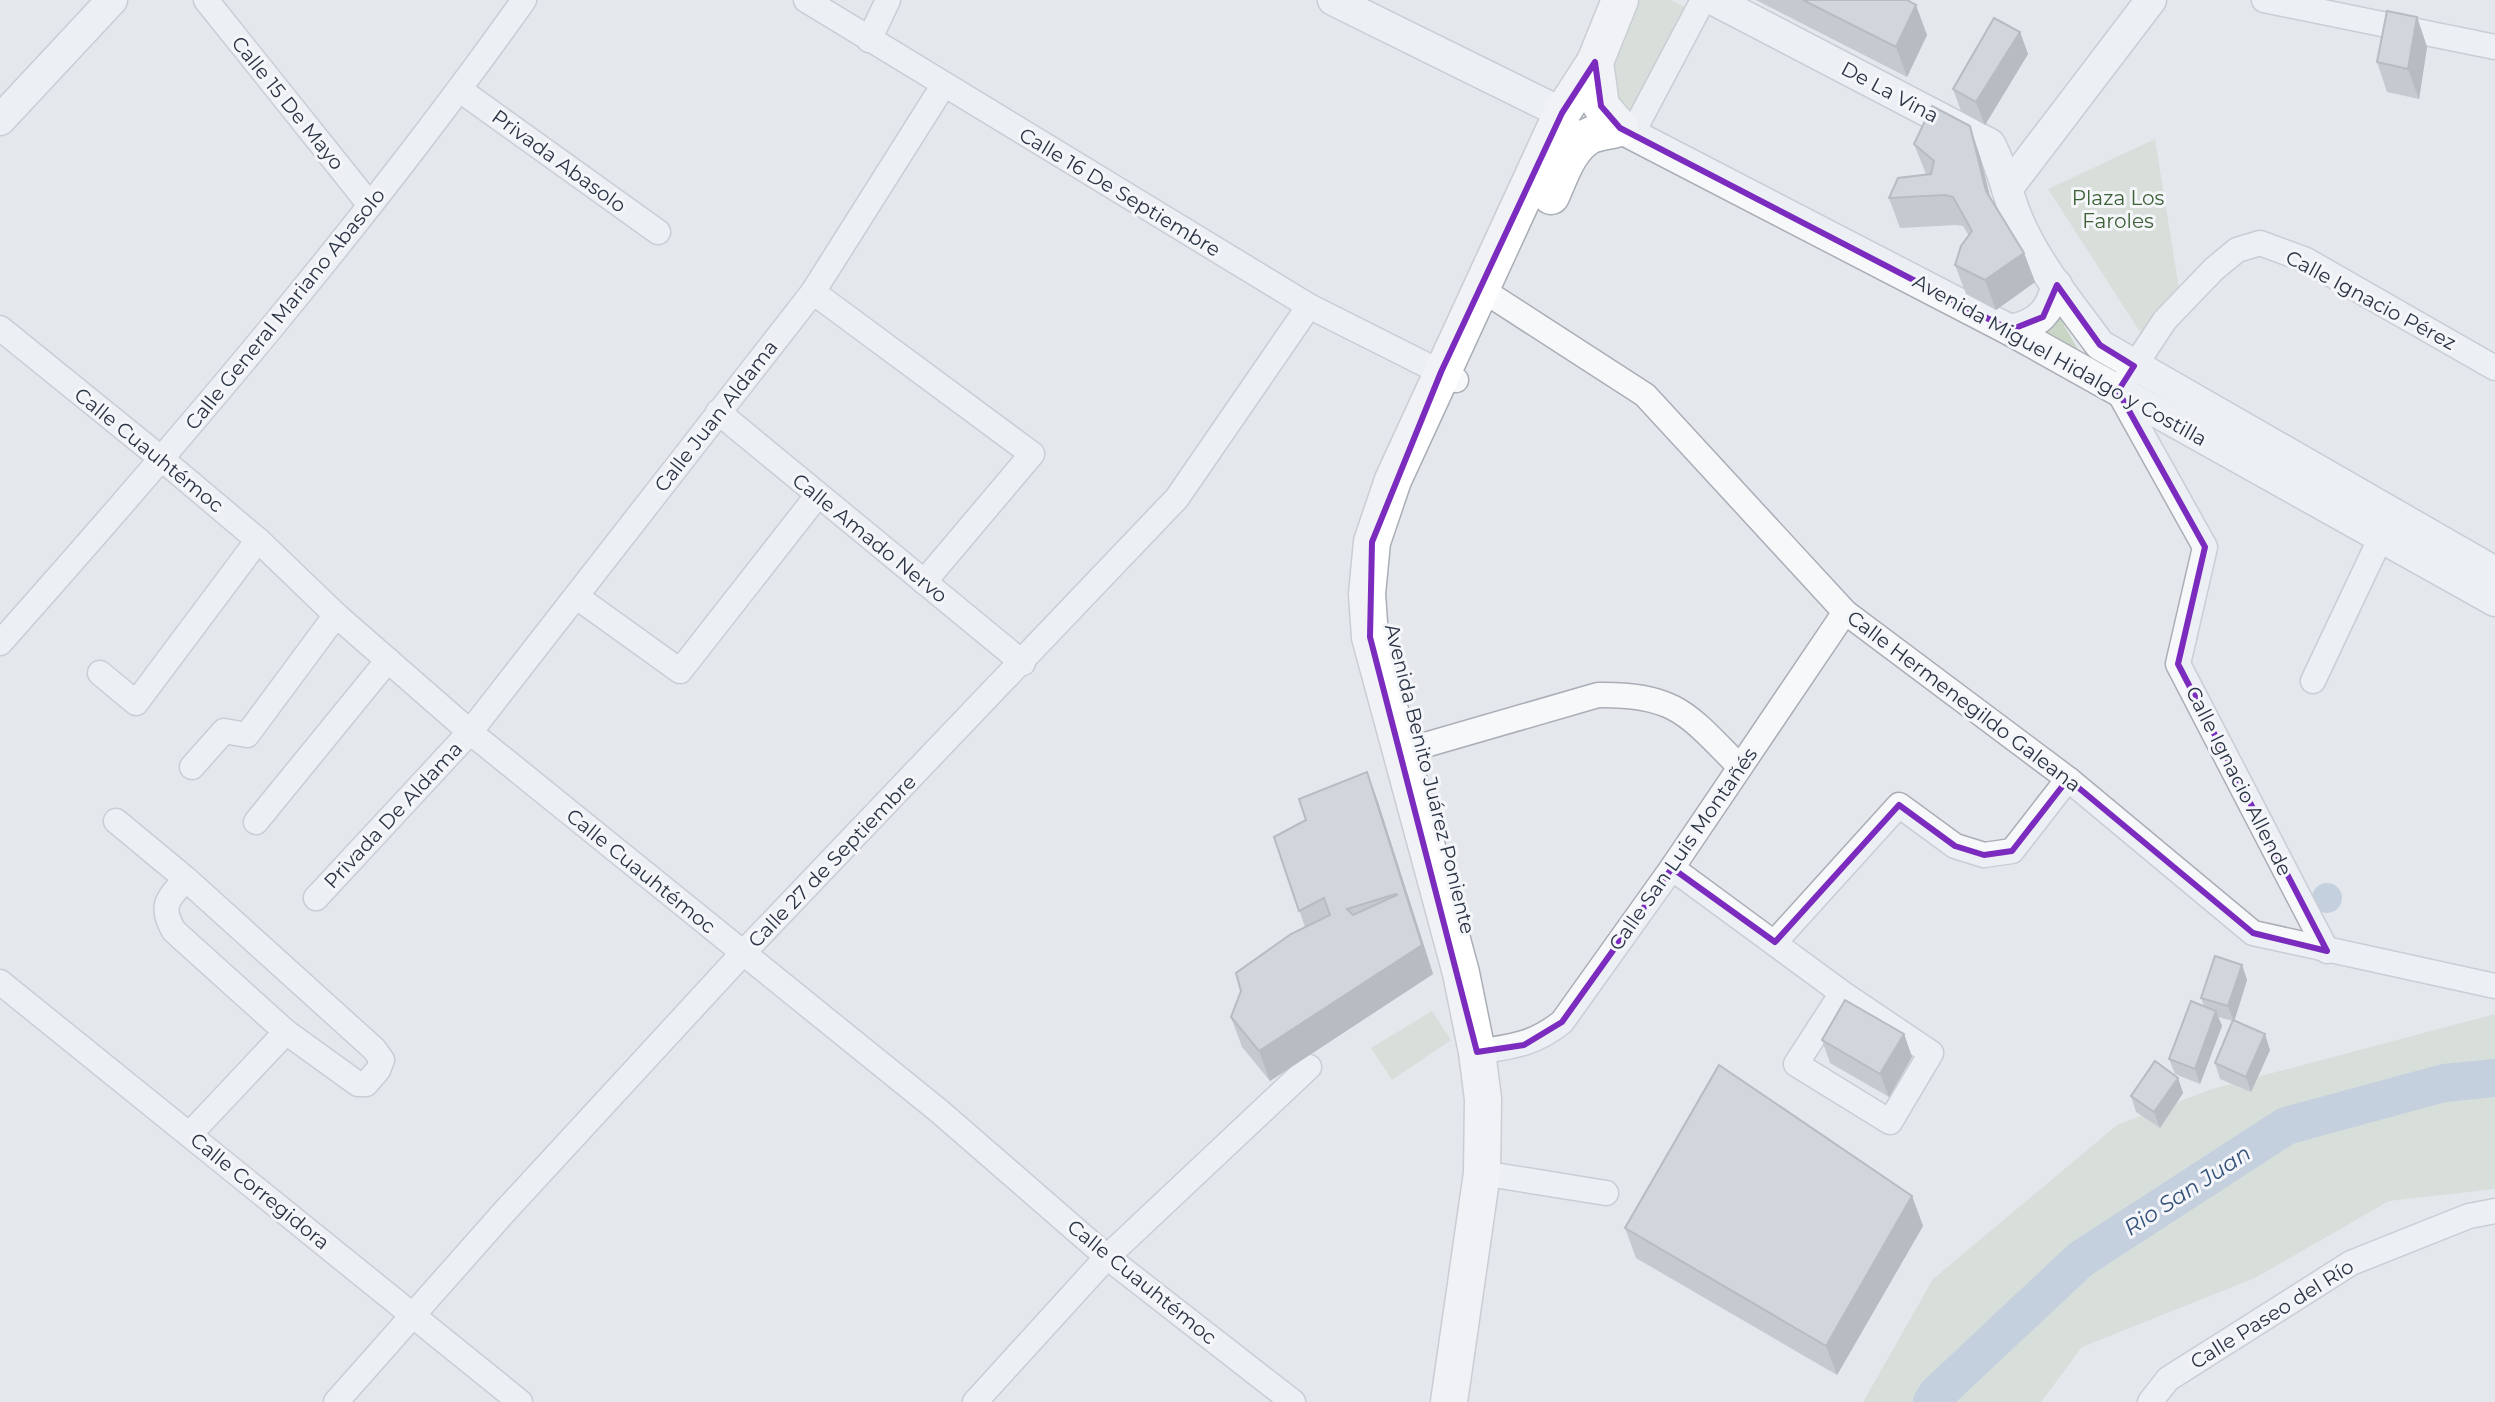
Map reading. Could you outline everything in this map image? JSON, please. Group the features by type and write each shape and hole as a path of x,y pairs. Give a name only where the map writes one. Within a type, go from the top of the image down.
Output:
{"main road":[{"name":"Avenida Benito Juárez Poniente","path":"1467,1402 1489,1174 1484,1112 1485,1051 1461,973 1410,749 1370,637 1367,594 1372,542 1393,480 1490,295 1562,113 1595,62 1620,0"},
{"path":"1595,62 1601,106 1626,131"},
{"name":"Avenida Benito Juárez Poniente","path":"1490,295 1549,201 1569,156 1578,145 1590,135 1626,131"},
{"name":"Avenida Benito Juárez Poniente","path":"1449,1402 1489,1174"}],"street":[{"path":"0,120 112,0"},
{"name":"Calle 15 De Mayo","path":"206,0 370,205"},
{"name":"Calle General Mariano Abasolo","path":"0,643 163,460 370,205 460,90 524,0"},
{"name":"Calle 16 De Septiembre","path":"806,0 1309,306 1450,376"},
{"path":"869,40 888,0"},
{"path":"1333,0 1562,113 1568,129 1566,143 1549,201"},
{"path":"1626,131 1703,0"},
{"name":"De La Vina","path":"1714,0 1990,144 2001,164 2019,222 2057,285 2100,345"},
{"path":"2007,189 2151,0"},
{"path":"2264,0 2495,47"},
{"name":"Calle Juan Aldama","path":"470,732 813,292 943,86"},
{"name":"Privada Abasolo","path":"460,90 658,232"},
{"name":"Avenida Miguel Hidalgo y Costilla","path":"1626,131 2010,330 2126,378 2495,572"},
{"name":"Calle Ignacio Pérez","path":"2126,378 2165,320 2214,269 2237,250 2260,243 2306,260 2495,368"},
{"path":"2010,330 2028,327 2043,317 2053,302 2057,285"},
{"path":"813,292 1032,454 924,582"},
{"name":"Calle Hermenegildo Galeana","path":"1490,295 1645,395 1845,612 2068,779 2253,933 2495,986"},
{"name":"Calle 27 de Septiembre","path":"336,1402 517,1198 743,953 1023,663 1177,498 1309,306"},
{"name":"Calle Cuauhtémoc","path":"0,328 258,540 336,615 470,732 939,1111 1107,1257 1293,1402"},
{"name":"Avenida Miguel Hidalgo y Costilla","path":"2100,345 2126,378 2381,537 2495,601"},
{"name":"Calle Ignacio Allende","path":"2126,378 2205,547 2178,664 2327,951"},
{"name":"Calle Amado Nervo","path":"718,412 1023,663"},
{"path":"577,597 680,671 817,496"},
{"path":"2313,681 2381,537"},
{"path":"100,673 136,703 258,540"},
{"name":"Calle San Luis Montañés","path":"1485,1051 1524,1045 1543,1037 1562,1022 1672,868 1845,612"},
{"path":"192,767 224,731 247,735 336,615"},
{"path":"256,822 388,660"},
{"path":"1410,749 1598,695 1631,694 1658,699 1689,715 1740,767"},
{"name":"Privada De Aldama","path":"316,898 470,732"},
{"path":"1775,942 1899,805 1955,846 1984,855 2012,851 2068,779"},
{"path":"116,821 186,879 374,1049 382,1060 366,1084 358,1084 286,1032 174,931 166,918 166,907 171,895 186,879"},
{"path":"1672,868 1842,993 1931,1053 1890,1122 1796,1064 1842,993"},
{"name":"Calle Corregidora","path":"0,982 520,1402"},
{"path":"190,1134 286,1032"},
{"path":"975,1402 1107,1257 1309,1067"},
{"path":"1489,1174 1606,1193"},
{"name":"Calle Paseo del Río","path":"2150,1402 2168,1379 2351,1263 2469,1216 2495,1211"}],"highlighted area":[{"path":"1595,62 1601,106 1620,128 2010,330 2043,317 2057,285 2100,345 2134,366 2118,391 2205,547 2178,664 2327,951 2253,933 2068,779 2012,851 1984,855 1955,846 1899,805 1775,942 1672,868 1562,1022 1524,1045 1477,1052 1370,637 1372,542 1441,372 1562,113"}],"green space":[{"path":"1634,0 1671,0 1691,10 1634,118 1610,104 1604,70"},
{"name":"Plaza Los Faroles","path":"2155,139 2181,301 2142,335 2048,189"},
{"path":"2058,315 2080,353 2037,335"},
{"path":"1432,1011 1451,1040 1392,1080 1371,1048"},
{"path":"2495,1014 2495,1189 2389,1201 2255,1278 2082,1347 2041,1402 1863,1402 1933,1279 2117,1125 2212,1089"}],"water":[{"path":"2327,883 2333,884 2341,892 2341,904 2333,912 2327,913 2321,912 2313,904 2312,898 2313,892 2321,884"}],"building":[{"path":"1803,0 1907,0 1916,5 1896,47"},
{"path":"2387,11 2417,17 2408,69 2377,62"},
{"path":"1994,18 2020,32 1976,102 1953,89"},
{"path":"1932,106 1970,126 1986,191 2024,253 1985,280 1955,265 1961,246 1972,231 1953,197 1889,198 1898,178 1931,174 1934,161 1914,144"},
{"path":"1367,772 1422,945 1259,1051 1231,1017 1241,991 1236,973 1291,934 1330,915 1324,898 1299,911 1274,837 1306,820 1299,799","holes":["1396,894 1353,915 1347,909"]},
{"path":"2215,956 2242,965 2228,1006 2201,998"},
{"path":"1845,1000 1904,1034 1880,1074 1822,1040"},
{"path":"2191,1001 2216,1011 2195,1069 2169,1059"},
{"path":"2233,1020 2265,1034 2246,1077 2215,1063"},
{"path":"2155,1061 2178,1078 2154,1112 2131,1096"},
{"path":"1719,1065 1912,1196 1826,1346 1625,1228"}],"waterway":[{"name":"Rio San Juan","path":"1932,1402 2081,1259 2286,1126 2444,1083 2495,1078"}]}
